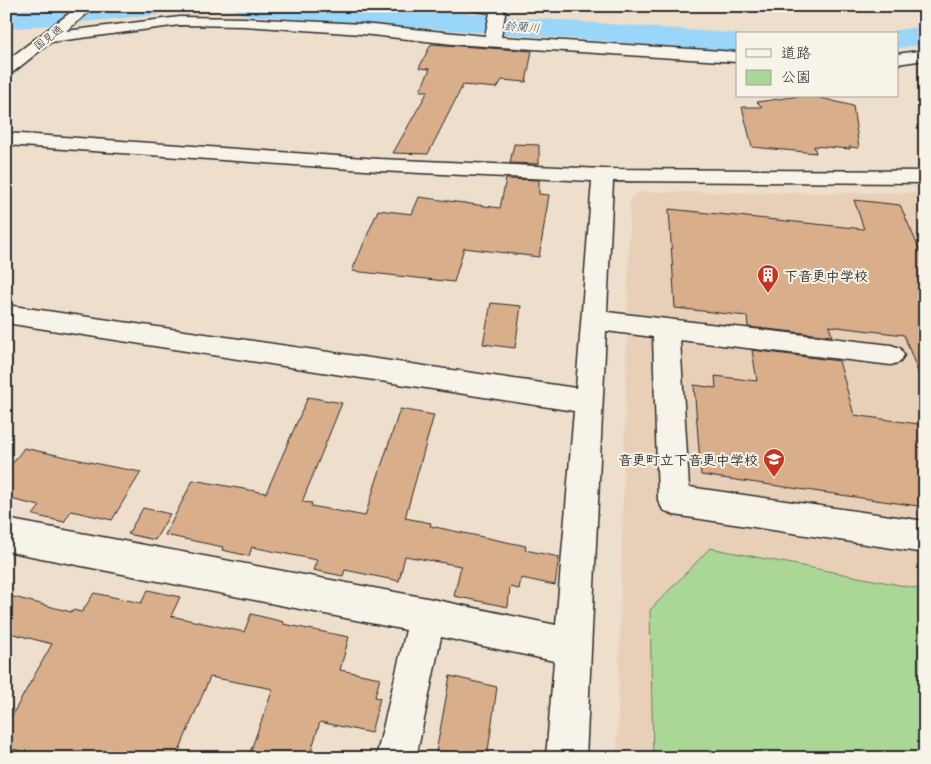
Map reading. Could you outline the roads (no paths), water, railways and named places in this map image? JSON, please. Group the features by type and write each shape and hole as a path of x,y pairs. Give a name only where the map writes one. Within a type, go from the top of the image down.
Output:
{"street":[{"name":"国見通","path":"6,69 90,6"},
{"path":"471,6 496,9 498,14 493,37"},
{"path":"46,38 180,21 244,22 493,37 736,57"},
{"path":"898,59 925,55"},
{"path":"6,139 379,165 603,175 925,177"},
{"path":"566,758 603,175"},
{"path":"6,314 590,402"},
{"path":"594,320 891,355"},
{"path":"666,329 674,500 925,537"},
{"path":"6,534 427,616 574,648"},
{"path":"396,758 427,616"}],"waterway":[{"name":"鈴蘭川","path":"6,20 156,6"},
{"name":"鈴蘭川","path":"247,6 736,42"},
{"name":"鈴蘭川","path":"898,39 925,35"}],"place":[{"name":"下音更中学校","path":"768,294"},
{"name":"音更町立下音更中学校","path":"774,478"}]}
